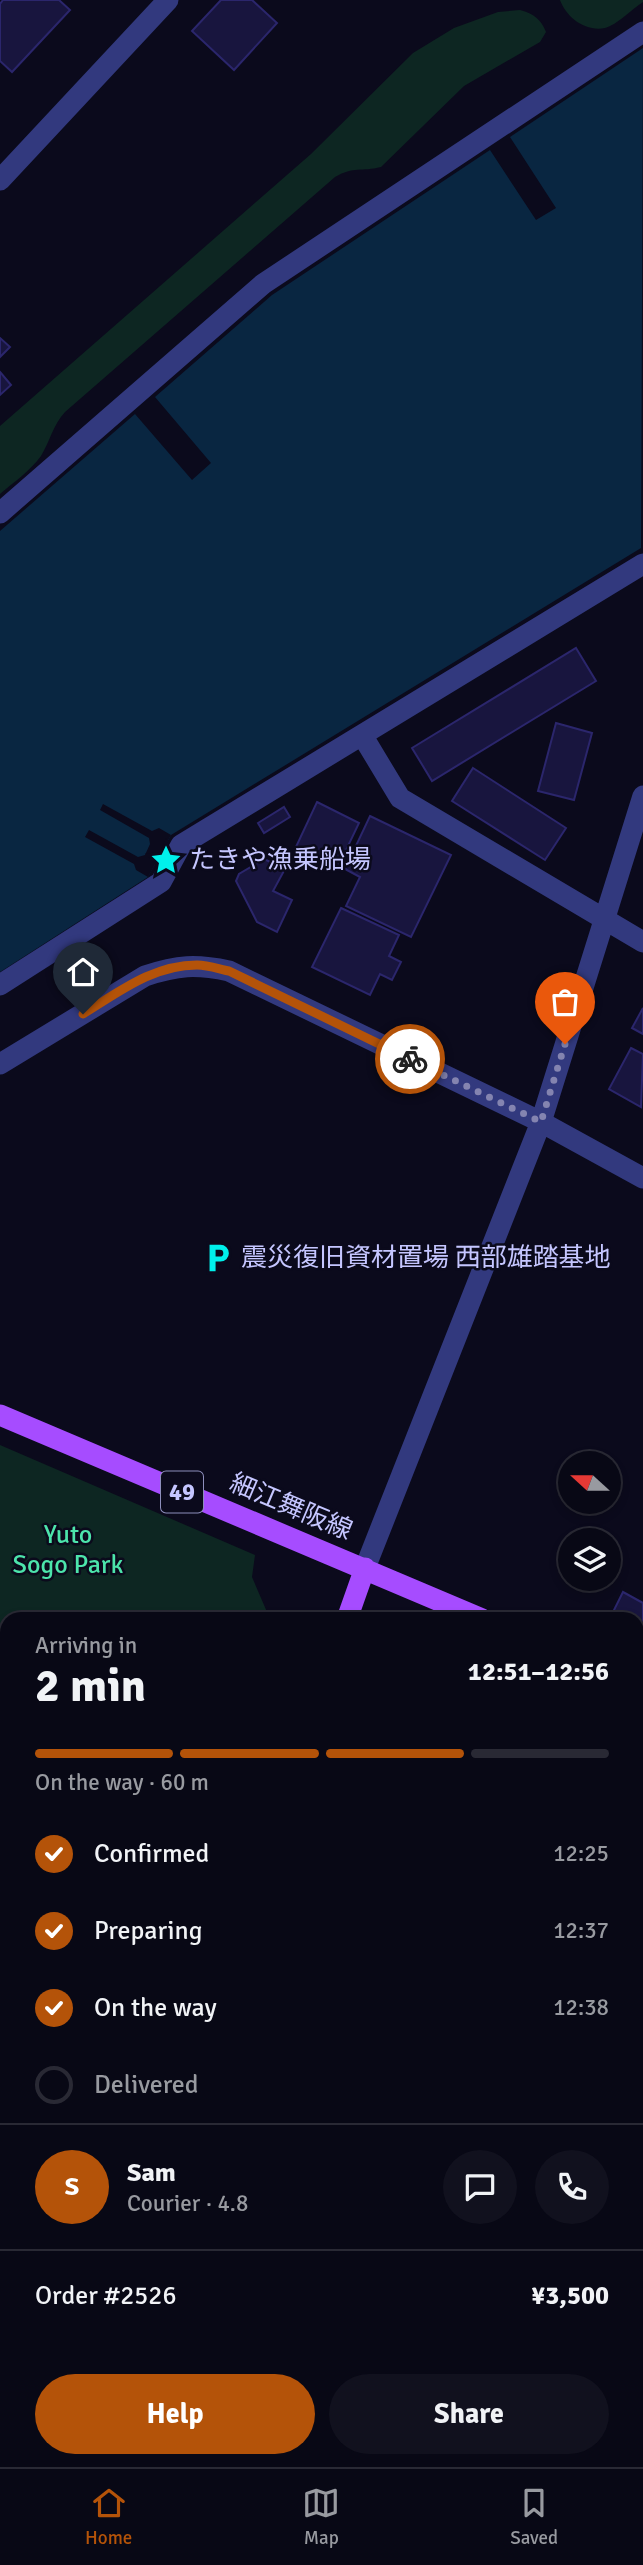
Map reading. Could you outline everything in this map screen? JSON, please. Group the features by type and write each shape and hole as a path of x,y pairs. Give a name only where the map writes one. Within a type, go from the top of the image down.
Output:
{"main road":[{"name":"細江舞阪線","path":"0,1415 466,1612"},
{"path":"349,1612 365,1568"}],"street":[{"path":"0,180 168,0"},
{"path":"0,513 263,284 643,32"},
{"path":"0,985 162,882 181,845 643,564"},
{"path":"362,735 400,799 643,942"},
{"path":"365,1568 541,1122 643,796"},
{"path":"0,1064 145,976 172,967 199,965 229,971 541,1122 643,1178"}],"green space":[{"path":"560,0 643,2 614,24 598,29 577,22"},
{"path":"520,10 533,15 542,24 546,32 540,42 464,86 381,167 353,170 335,177 65,412 57,422 41,456 0,494 0,426 311,154 413,53 454,28 498,12"},
{"name":"Yuto Sogo Park","path":"0,1445 255,1555 252,1577 267,1612 0,1612"}],"water":[{"path":"643,48 641,548 171,835 148,877 0,972 0,531 135,414 192,480 211,463 155,397 272,295 490,150 536,220 556,208 510,137"}],"pier":[{"path":"103,804 152,831 159,828 171,835 148,877 136,870 134,864 85,837 89,830 138,857 145,855 150,844 149,838 100,810"}],"building":[{"path":"3,0 59,0 70,10 12,72 0,61 0,4"},
{"path":"221,0 252,0 277,23 234,70 192,31"},
{"path":"0,338 10,347 0,357"},
{"path":"0,372 11,385 0,395"},
{"path":"576,648 596,681 432,781 412,748"},
{"path":"556,723 592,733 574,800 538,791"},
{"path":"473,768 566,828 545,860 452,801"},
{"path":"317,802 359,823 337,869 295,849"},
{"path":"284,807 290,817 264,833 258,823"},
{"path":"370,816 451,855 411,937 346,906 360,877 345,869"},
{"path":"264,859 285,869 273,891 292,900 277,932 257,922 236,881 239,874"},
{"path":"341,908 399,935 389,956 401,962 392,980 380,974 370,995 312,967"},
{"path":"643,1008 643,1034 632,1028"},
{"path":"631,1048 643,1054 641,1107 609,1089"},
{"path":"623,1592 643,1603 643,1612 614,1610"}],"way so far":[{"path":"410,1059 541,1122 565,1044"}],"place":[{"name":"たきや漁乗船場","path":"166,860"},
{"name":"震災復旧資材置場 西部雄踏基地","path":"218,1258"}],"route":[{"path":"83,1014 145,976 172,967 199,965 229,971 410,1059"}]}
